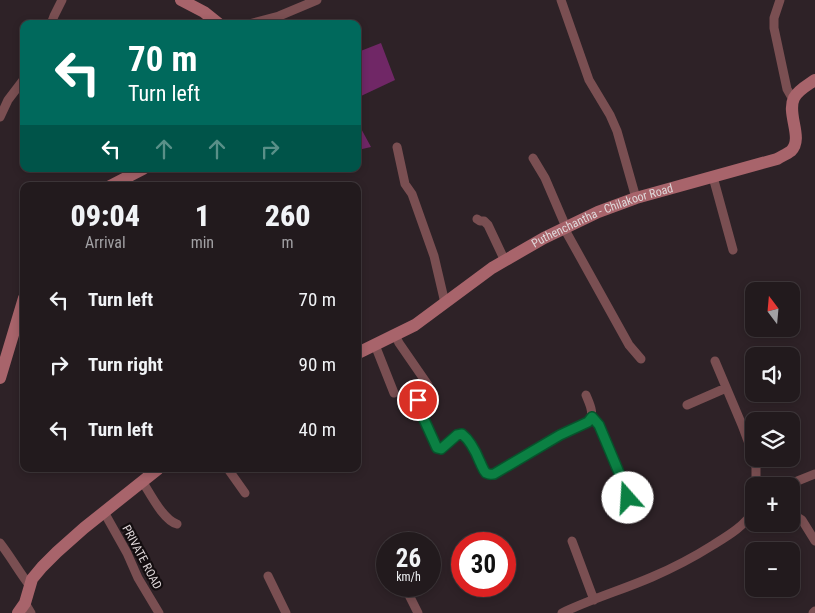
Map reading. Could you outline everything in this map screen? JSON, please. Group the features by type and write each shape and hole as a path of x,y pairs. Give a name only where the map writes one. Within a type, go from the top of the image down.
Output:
{"main road":[{"path":"185,1 214,20"},
{"path":"794,98 815,80"},
{"name":"Puthenchantha - Chilakoor Road","path":"361,352 415,325 492,268 598,212 636,198 778,159 790,152 796,145 792,111 794,98"},
{"path":"0,378 20,311"},
{"path":"25,610 32,580 42,567 104,512 154,472"}],"street":[{"path":"53,20 62,0"},
{"path":"264,20 279,16 317,0"},
{"path":"561,0 589,80 610,115 617,131 636,198"},
{"path":"780,0 774,18 774,28 787,89 794,98"},
{"path":"0,117 8,100 20,84"},
{"path":"397,148 404,184 412,194 434,256 445,303"},
{"path":"533,158 544,178 565,228 629,345 641,358"},
{"path":"713,177 733,250"},
{"path":"477,219 488,224 506,261"},
{"path":"395,335 428,385 427,393 418,400 417,404 437,448 441,449 457,435 462,434 470,442 483,469 488,474 494,474 560,435 588,422 592,417 592,411 586,394"},
{"path":"375,345 394,393"},
{"path":"715,362 745,433"},
{"path":"687,405 726,388"},
{"path":"592,417 599,425 628,494 627,500"},
{"path":"230,472 244,494"},
{"path":"800,480 815,474"},
{"path":"142,480 164,516 177,524"},
{"name":"PRIVATE ROAD","path":"104,512 127,553 138,578 159,613"},
{"path":"800,519 815,541"},
{"path":"562,613 652,577 699,554 734,532 745,522"},
{"path":"572,541 594,600"},
{"path":"0,543 30,586"},
{"path":"268,576 286,613"},
{"path":"410,597 418,613"}],"building":[{"path":"381,43 395,80 361,96 361,51"},
{"path":"361,129 371,147 361,149"}],"route":[{"path":"418,400 417,404 437,448 441,449 457,435 462,434 474,448 483,469 491,475 560,435 588,422 592,417 599,425 629,496 628,498"}]}
